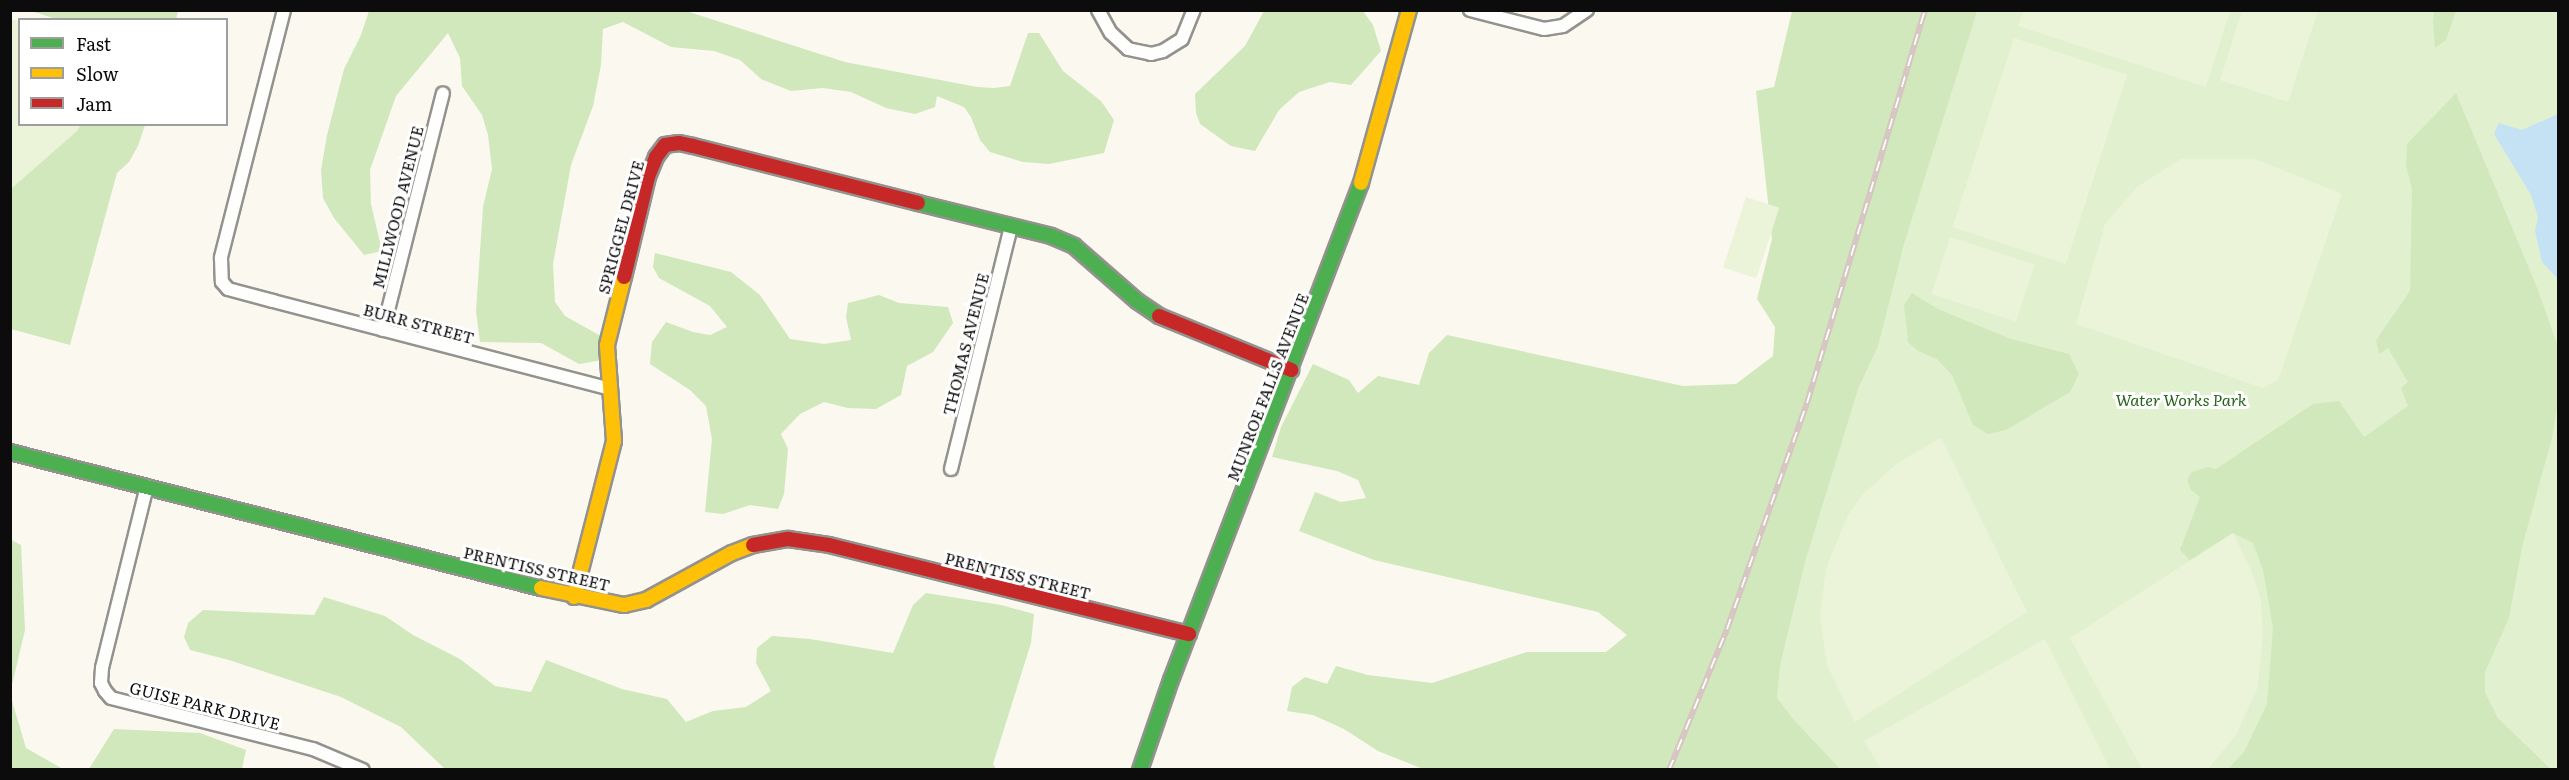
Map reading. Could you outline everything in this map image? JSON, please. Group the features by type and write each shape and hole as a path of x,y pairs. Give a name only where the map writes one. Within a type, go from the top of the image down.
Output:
{"street":[{"name":"BURR STREET","path":"284,10 221,258 222,282 228,289 610,389"},
{"path":"1098,10 1111,33 1128,49 1151,54 1172,47 1182,39 1194,10"},
{"name":"MUNROE FALLS AVENUE","path":"1140,770 1189,634 1363,178 1409,10"},
{"path":"1470,10 1544,29 1563,26 1587,10"},
{"name":"MILLWOOD AVENUE","path":"383,330 443,93"},
{"name":"SPRIGGEL DRIVE","path":"574,597 613,451 607,345 648,177 656,156 666,145 679,143 693,146 1011,226"},
{"path":"1011,226 1051,236 1074,246 1137,301 1162,318 1291,370"},
{"name":"THOMAS AVENUE","path":"951,470 1011,226"},
{"name":"PRENTISS STREET","path":"10,452 574,597 624,605 665,591 732,554 756,544 788,539 829,545 1189,634"},
{"name":"GUISE PARK DRIVE","path":"147,486 102,668 101,683 105,691 111,698 313,749 363,770"}],"green space":[{"path":"2024,10 2230,11 2206,87 2018,26"},
{"path":"31,11 178,11 176,18 53,18"},
{"path":"369,11 686,11 845,62 977,87 994,88 1010,86 1028,33 1039,33 1063,71 1101,101 1114,120 1104,153 1049,164 1023,162 990,152 980,140 971,117 964,107 937,96 935,107 915,114 886,108 851,92 823,88 791,91 761,79 740,60 714,51 671,47 623,22 603,29 601,65 593,106 571,165 553,264 555,302 565,316 608,340 608,359 579,364 541,343 480,342 476,311 483,207 492,169 488,135 482,115 462,86 460,58 448,33 396,96 370,170 371,204 382,251 364,255 334,218 323,198 321,170 327,135 344,69 361,35"},
{"path":"1264,11 1363,11 1373,25 1381,51 1351,85 1330,82 1299,92 1279,110 1255,151 1231,146 1200,124 1196,113 1195,94 1245,46"},
{"path":"1792,11 1977,11 1904,244 1878,346 1858,389 1805,562 1780,665 1777,698 1794,720 1840,769 1423,769 1378,751 1344,729 1313,715 1287,711 1292,687 1305,677 1327,684 1336,666 1368,675 1432,683 1527,652 1606,652 1627,635 1598,612 1374,560 1299,531 1315,492 1341,502 1366,498 1358,480 1337,471 1272,457 1281,427 1313,364 1349,380 1358,393 1378,376 1419,385 1429,353 1447,335 1683,386 1736,384 1773,356 1775,327 1757,299 1772,239 1756,91 1774,87"},
{"name":"Water Works Park","path":"1934,11 2558,11 2558,769 2551,769 2498,718 2485,692 2485,656 2407,769 1678,770"},
{"path":"2242,11 2318,11 2288,102 2220,80"},
{"path":"2434,11 2456,11 2446,40 2435,48 2433,23"},
{"path":"10,19 18,21 18,126 80,126 77,131 11,189"},
{"path":"2014,38 2127,75 2066,264 1953,227"},
{"path":"2456,93 2538,290 2558,347 2558,401 2552,438 2522,547 2509,618 2485,672 2485,692 2498,718 2551,769 2228,769 2244,752 2267,704 2273,628 2263,570 2253,543 2233,533 2190,560 2180,550 2200,497 2191,490 2187,480 2192,472 2208,467 2216,469 2313,404 2339,401 2364,437 2408,406 2401,388 2408,382 2388,348 2379,354 2376,340 2410,291 2412,189 2406,165 2407,144"},
{"path":"79,126 145,126 138,146 129,162 117,173 70,345 11,329 10,189"},
{"path":"2181,159 2255,159 2342,194 2278,380 2263,388 2076,324 2105,224 2137,187"},
{"path":"1746,197 1779,208 1756,278 1723,267"},
{"path":"1950,237 2035,265 2016,322 1931,294"},
{"path":"655,253 731,272 760,295 790,339 824,344 851,340 846,317 848,303 879,295 899,303 948,307 953,323 933,352 907,366 901,395 876,409 848,408 824,402 800,414 781,434 788,449 784,494 778,509 750,505 723,514 705,512 712,439 706,406 690,390 650,364 652,342 666,322 693,332 710,335 727,327 710,306 659,278 653,267"},
{"path":"1912,293 1938,309 2011,339 2069,354 2079,374 2070,392 2006,430 1988,434 1973,425 1952,375 1937,359 1918,351 1908,342 1904,305"},
{"path":"1941,438 2027,612 1855,722 1827,665 1820,616 1826,568 1848,515 1864,493 1899,462"},
{"path":"2233,533 2251,570 2261,601 2263,632 2258,687 2236,735 2208,769 2142,769 2070,638"},
{"path":"11,540 21,545 25,630 11,689"},
{"path":"926,593 1001,605 1034,614 1031,643 993,764 996,769 445,769 401,727 341,697 229,660 190,650 184,637 188,623 203,610 314,615 324,597 385,616 413,635 460,659 495,686 531,692 546,660 622,689 667,699 686,722 713,711 746,707 771,691 756,663 757,648 772,636 810,639 893,653 913,605"},
{"path":"2045,639 2110,769 1881,769 1864,741"},
{"path":"10,694 26,748 63,769 11,769"},
{"path":"114,729 200,733 246,750 242,769 89,769"}],"water":[{"path":"2558,114 2558,279 2542,262 2535,231 2538,217 2531,195 2494,134 2499,123 2522,130"}],"railway":[{"path":"1669,770 1727,629 1807,403 1925,10"}],"traffic: fast":[{"path":"1140,770 1171,680 1361,183"},
{"path":"918,203 1051,236 1074,246 1137,301 1159,316"},
{"path":"10,452 541,588"}],"traffic: slow":[{"path":"1361,183 1409,10"},
{"path":"574,597 614,441 607,345 624,277"},
{"path":"541,588 624,605 646,600 732,553 753,545"}],"traffic: jam":[{"path":"624,277 648,177 656,157 665,145 679,143 693,146 918,203"},
{"path":"1159,316 1291,370"},
{"path":"753,545 788,539 829,545 1189,634"}]}
